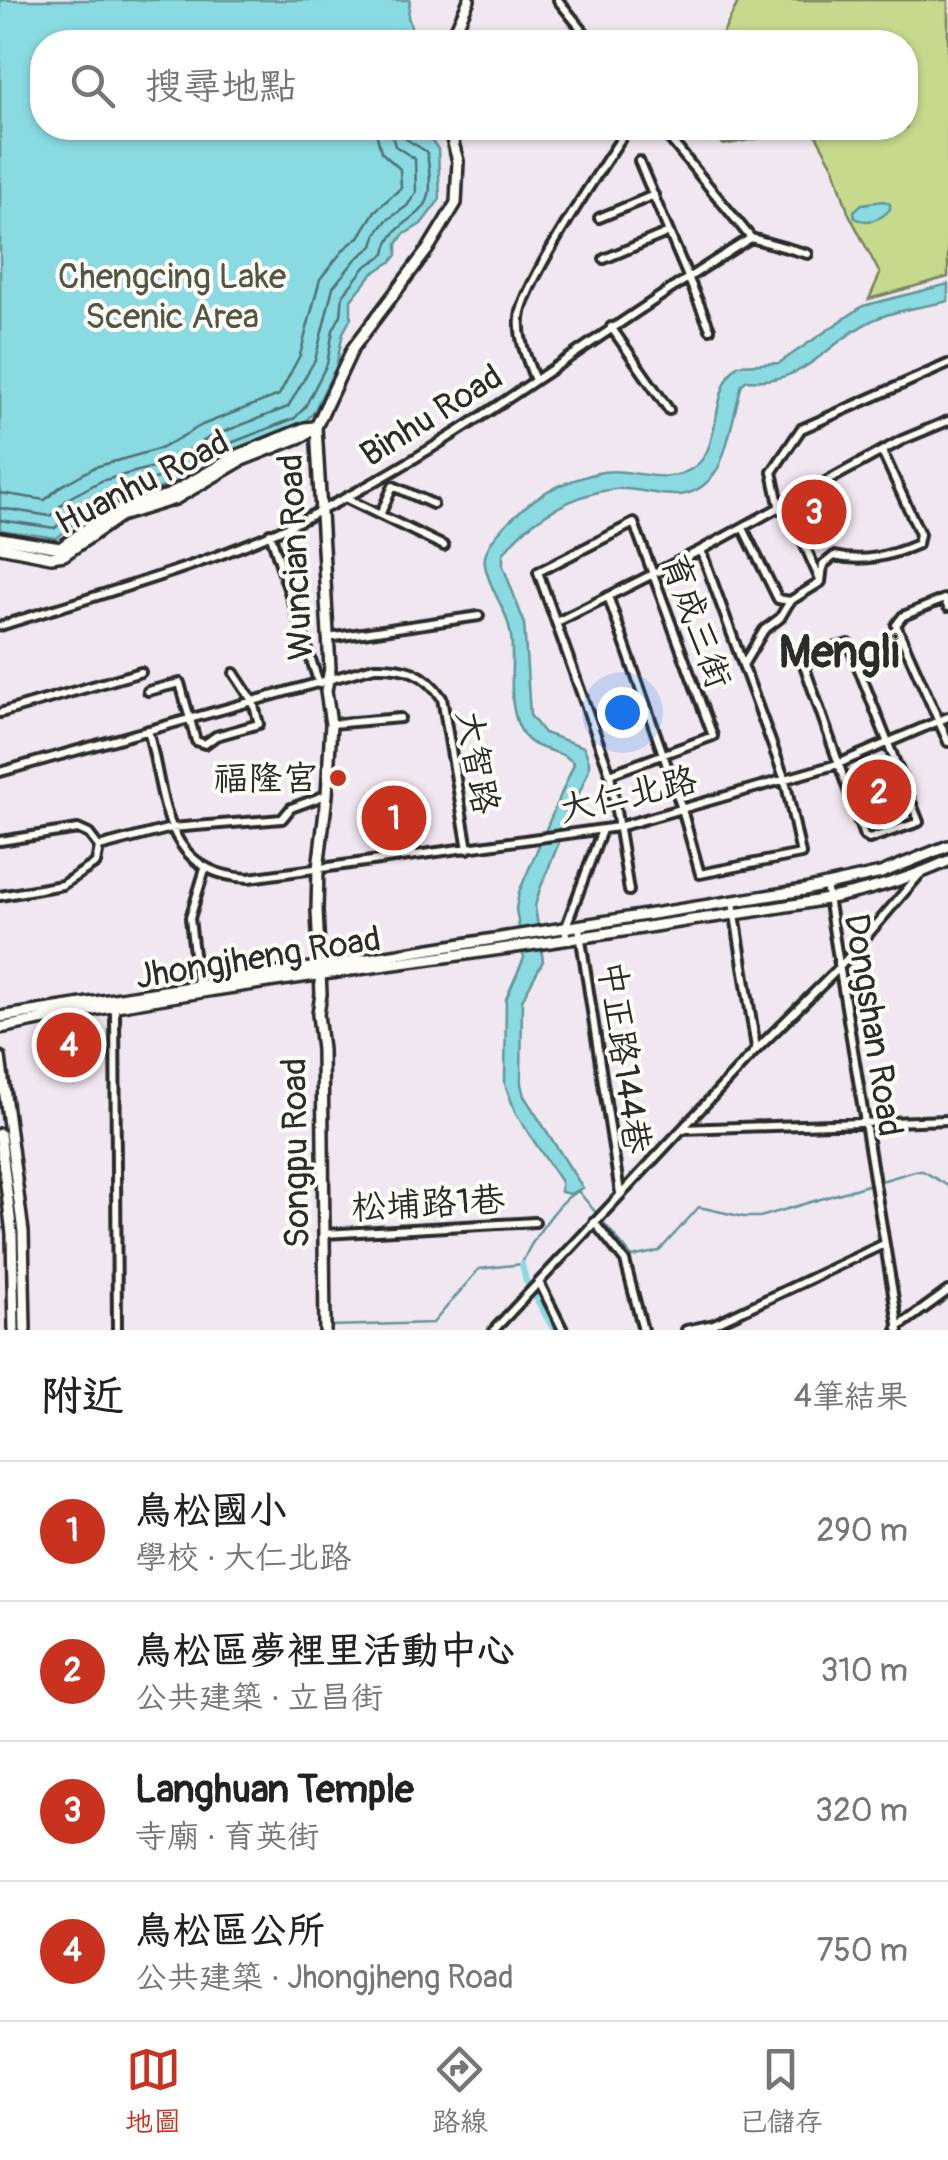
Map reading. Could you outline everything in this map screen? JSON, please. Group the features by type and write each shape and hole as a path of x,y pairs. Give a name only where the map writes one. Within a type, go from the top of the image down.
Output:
{"street":[{"path":"456,30 470,0"},
{"path":"558,0 582,30"},
{"name":"Wuncian Road","path":"319,970 318,868 328,795 331,724 323,683 328,638 316,427 353,348 428,249 456,202 458,161 452,140"},
{"path":"534,378 522,346 520,315 532,282 621,140"},
{"path":"671,140 751,238 808,254"},
{"path":"639,160 710,329"},
{"path":"600,218 654,195"},
{"path":"604,260 669,232"},
{"name":"Binhu Road","path":"0,626 219,556 322,510 414,460 751,238"},
{"path":"611,327 669,410"},
{"path":"821,582 784,507 772,472 800,429 948,364"},
{"path":"629,891 610,774 557,622 784,507 882,451 947,424"},
{"name":"Huanhu Road","path":"0,538 50,557 64,555 120,516 175,499 242,460 308,434 316,427"},
{"path":"742,666 764,630 780,618 790,601 821,582 824,565 834,556 858,561 892,556 918,544 920,534 882,451"},
{"path":"380,515 393,486 433,504"},
{"path":"344,497 444,546"},
{"name":"育成三街","path":"557,622 538,572 634,522 712,736 662,756"},
{"path":"744,528 778,600 790,601"},
{"path":"270,533 323,683"},
{"name":"Huanhu Road","path":"0,547 14,546"},
{"path":"608,596 682,809 700,874 801,854 785,780 701,550"},
{"path":"948,607 944,599 903,616 896,625 948,742"},
{"path":"328,638 479,616"},
{"path":"849,644 919,822 866,838 838,764 803,662 830,648 849,644"},
{"name":"大智路","path":"0,772 374,667 390,666 432,682 447,714 468,849"},
{"path":"0,712 141,672"},
{"path":"148,691 180,684 196,741 204,744 216,736 260,724 253,702 234,674"},
{"name":"大仁北路","path":"206,869 249,878 618,827 838,764 948,717"},
{"path":"331,724 400,718"},
{"path":"148,730 172,828 182,848 206,869 190,918 197,989"},
{"path":"610,774 662,756"},
{"path":"99,847 172,828 282,819 291,808 328,795"},
{"path":"0,842 78,829 89,834 99,847 96,863 71,881 0,896"},
{"path":"566,935 602,829"},
{"path":"524,941 544,944 580,932 881,873 948,846"},
{"path":"580,932 828,900 948,861"},
{"path":"494,1330 756,1050 839,968 922,872"},
{"name":"Dongshan Road","path":"826,885 897,1329"},
{"path":"734,902 756,1050"},
{"name":"中正路144巷","path":"580,932 620,1194"},
{"path":"524,941 542,933 566,935"},
{"name":"Jhongjheng Road","path":"0,1017 524,941"},
{"name":"Songpu Road","path":"319,970 325,1330"},
{"name":"Jhongjheng Road","path":"0,1028 197,989"},
{"path":"115,1008 116,1330"},
{"path":"0,1057 13,1249 14,1330"},
{"path":"682,1129 948,1120"},
{"path":"0,1134 22,1232 25,1330"},
{"path":"595,1220 625,1261 644,1330"},
{"name":"松埔路1巷","path":"324,1234 535,1222"},
{"path":"686,1330 715,1327 884,1244"},
{"path":"538,1284 563,1330"},
{"path":"897,1329 948,1291"}],"green space":[{"path":"739,0 948,0 948,277 869,299 880,274 848,212 834,168 819,140 918,140 918,30 725,30"},
{"path":"721,140 749,140 723,145"}],"water":[{"name":"Chengcing Lake Scenic Area","path":"0,0 410,0 408,17 412,30 30,30 30,140 431,140 438,149 440,199 421,224 403,235 392,261 372,274 351,300 351,318 343,333 336,367 313,413 300,427 217,459 176,484 109,501 57,538 0,530"},
{"path":"884,201 890,209 883,216 869,221 855,218 854,211 862,204"},
{"path":"948,284 948,301 880,317 800,370 742,384 723,455 704,485 680,495 614,489 583,496 524,530 503,554 503,566 524,622 530,715 544,733 584,747 589,761 535,906 543,961 522,1000 524,1096 583,1188 570,1194 561,1192 561,1182 516,1114 505,1084 506,999 524,958 516,909 519,892 574,764 528,740 517,723 509,627 490,583 485,555 497,534 528,505 565,483 610,471 670,476 693,468 709,447 723,389 738,365 779,363 863,306"}],"waterway":[{"path":"579,1192 632,1257 659,1251 699,1207 760,1217 915,1171 923,1171 948,1186"},
{"path":"331,1326 433,1323 479,1269 522,1264 545,1224 577,1192"},
{"path":"522,1264 526,1281 554,1330"}],"place":[{"name":"Langhuan Temple","path":"814,512"},
{"name":"福隆宮","path":"338,778"},
{"name":"鳥松區夢裡里活動中心","path":"879,792"},
{"name":"鳥松國小","path":"394,818"},
{"name":"鳥松區公所","path":"69,1045"}],"district":[{"name":"Mengli","path":"839,651"}]}
